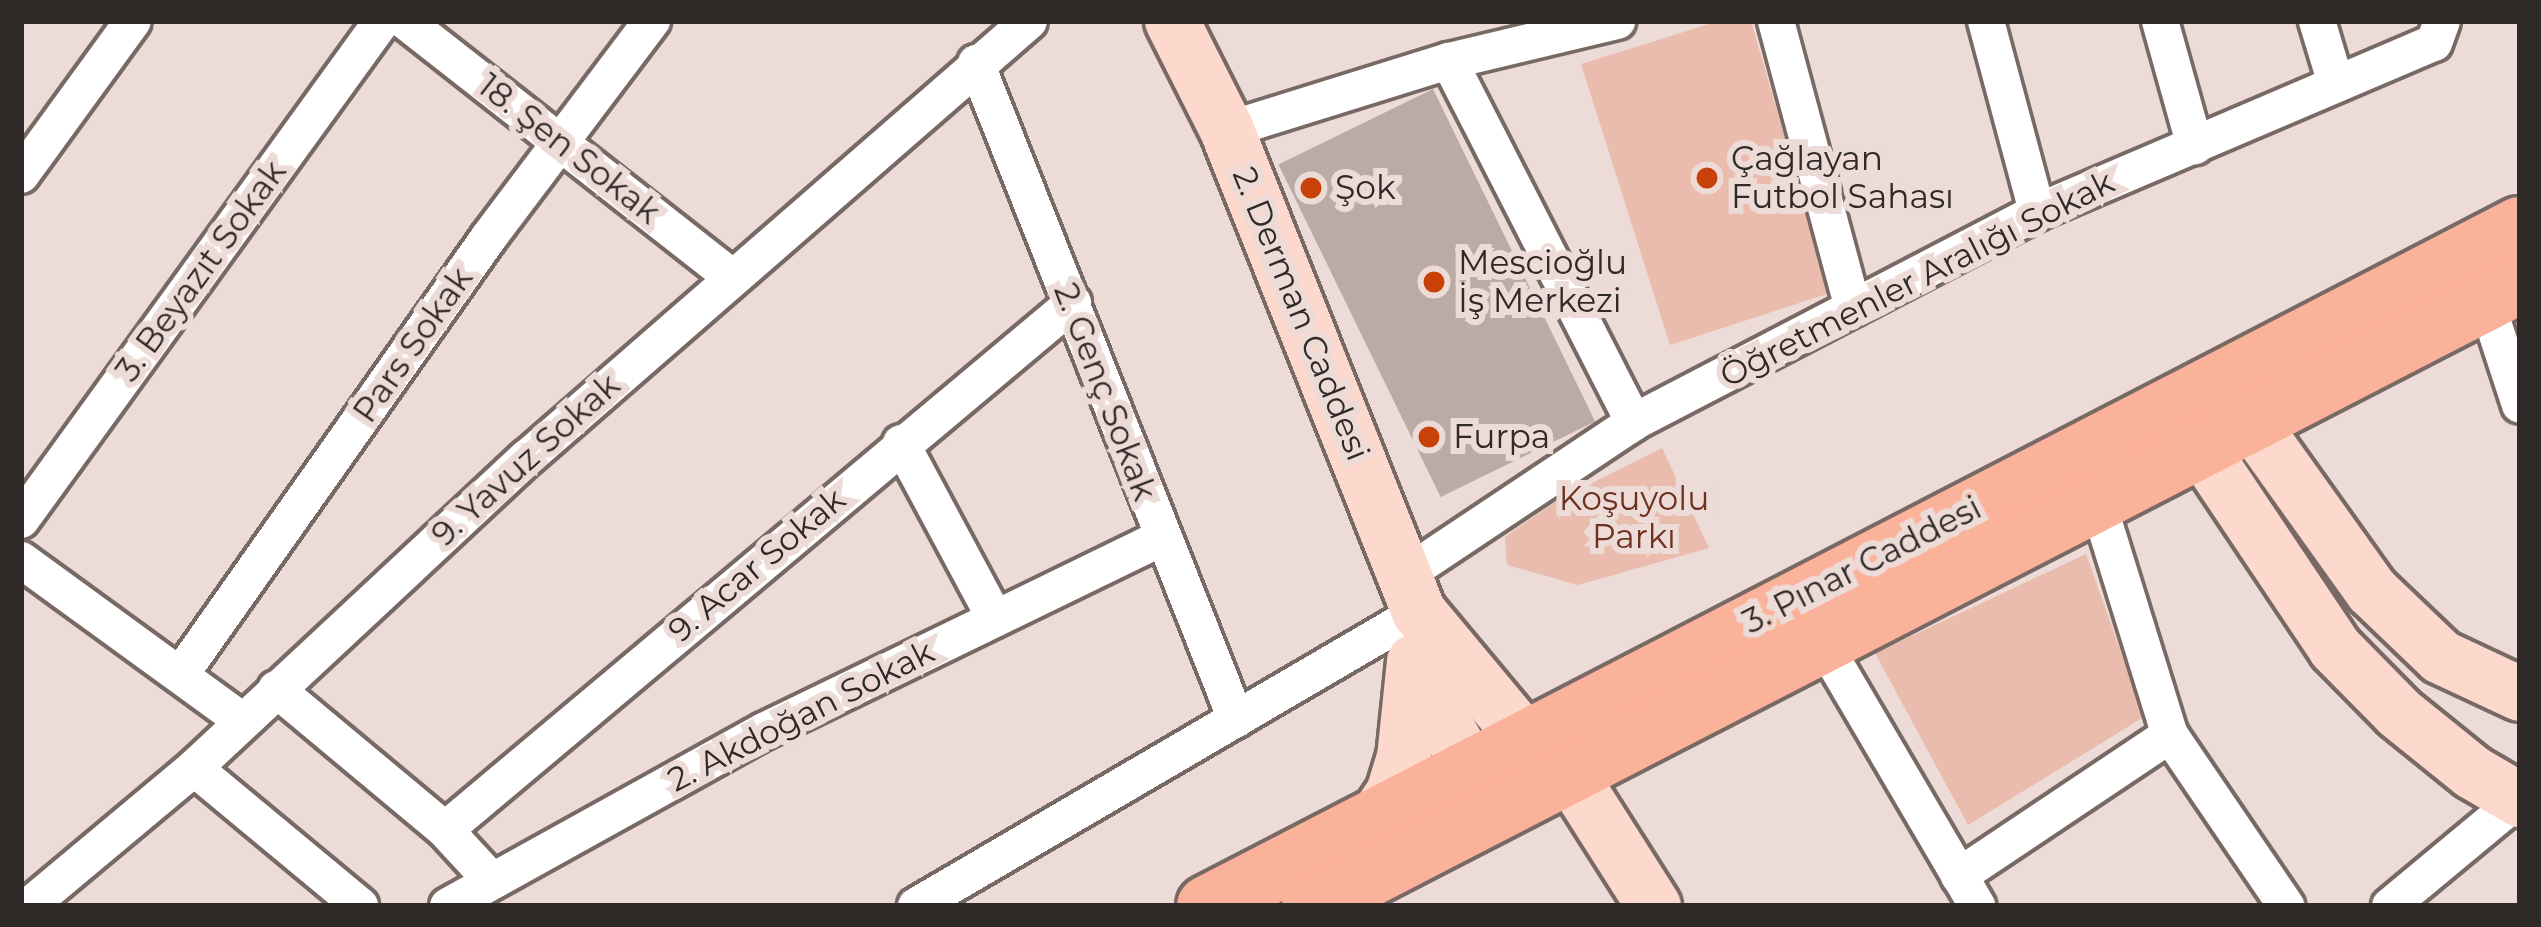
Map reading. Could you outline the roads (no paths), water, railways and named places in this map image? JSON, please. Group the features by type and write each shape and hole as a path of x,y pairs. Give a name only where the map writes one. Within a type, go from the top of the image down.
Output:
{"main road":[{"name":"2. Derman Caddesi","path":"1172,21 1227,130 1412,593"},
{"name":"3. Pınar Caddesi","path":"1207,906 1471,768 1541,771 1592,702 2520,227"},
{"path":"1312,906 1435,846 1541,771 1823,643 2098,503 2218,429 2503,292"},
{"path":"2336,325 2223,389 2218,429 2335,648 2399,713 2472,772 2520,800"},
{"path":"2125,431 2218,429 2440,657 2520,694"},
{"path":"1374,821 1393,793 1404,758 1414,673 1412,593"},
{"path":"1412,593 1488,667 1533,691 1592,702"},
{"path":"1412,593 1541,771 1568,821 1647,895"},
{"path":"1414,673 1471,768"}],"street":[{"path":"21,175 133,21"},
{"name":"3. Beyazıt Sokak","path":"21,520 382,21"},
{"name":"18. Şen Sokak","path":"405,21 732,277"},
{"name":"Pars Sokak","path":"181,674 561,141 652,21"},
{"name":"9. Yavuz Sokak","path":"29,906 194,768 241,720 732,277 1029,21"},
{"path":"1227,130 1449,62 1617,21"},
{"path":"1776,21 1853,308"},
{"path":"1986,21 2037,212"},
{"path":"2160,21 2194,146"},
{"path":"2318,21 2336,84"},
{"name":"Öğretmenler Aralığı Sokak","path":"916,906 1236,719 1412,593 1634,422 2037,212 2434,43 2442,21"},
{"path":"1449,62 1634,422"},
{"name":"2. Genç Sokak","path":"976,63 1160,539 1236,719"},
{"path":"2503,292 2520,405"},
{"name":"9. Acar Sokak","path":"445,830 901,442 1072,303"},
{"path":"901,442 995,618"},
{"path":"2098,503 2170,735 2286,906"},
{"name":"2. Akdoğan Sokak","path":"448,906 764,731 1160,539"},
{"path":"21,560 241,720"},
{"path":"1823,643 1968,891 2170,735"},
{"path":"276,689 445,830 492,881"},
{"path":"194,768 344,902"},
{"path":"2390,906 2428,893 2520,800"}],"place":[{"name":"Çağlayan Futbol Sahası","path":"1707,178"},
{"name":"Şok","path":"1311,188"},
{"name":"Mescioğlu İş Merkezi","path":"1434,282"},
{"name":"Furpa","path":"1429,437"}],"park label":[{"name":"Koşuyolu Parkı","path":"1634,518"}]}
